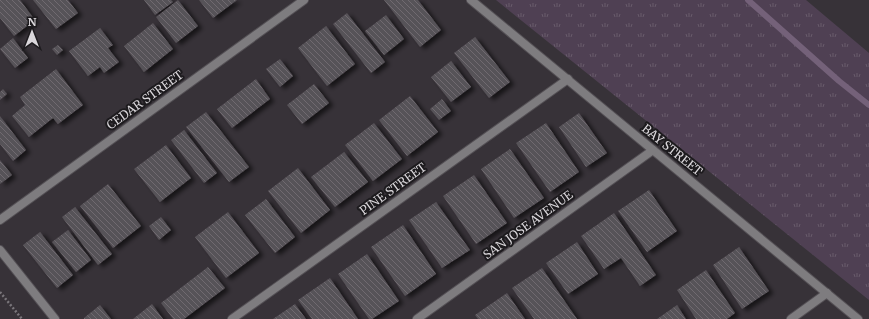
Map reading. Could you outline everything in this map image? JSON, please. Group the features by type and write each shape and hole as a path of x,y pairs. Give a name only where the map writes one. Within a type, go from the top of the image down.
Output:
{"street":[{"name":"CEDAR STREET","path":"0,220 304,0"},
{"name":"BAY STREET","path":"471,0 858,319"},
{"name":"PINE STREET","path":"232,319 568,80"},
{"name":"SAN JOSE AVENUE","path":"417,319 653,150"},
{"path":"0,250 56,319"},
{"path":"791,319 827,293"}],"path":[{"path":"0,292 22,319"}],"green space":[{"path":"496,0 806,0 869,53 869,300"}],"building":[{"path":"0,0 20,0 35,20 14,36 0,18"},
{"path":"33,0 68,0 78,13 56,29"},
{"path":"144,0 171,0 173,2 155,15"},
{"path":"178,0 198,26 176,43 156,17"},
{"path":"199,0 237,0 213,18"},
{"path":"384,0 418,0 441,30 420,47"},
{"path":"347,13 385,62 371,73 333,24"},
{"path":"386,15 404,39 384,55 365,31"},
{"path":"153,23 173,49 144,72 124,46"},
{"path":"326,26 355,64 327,86 298,48"},
{"path":"100,28 113,45 108,48 119,62 104,73 100,67 88,76 69,51"},
{"path":"475,37 510,82 489,98 454,53"},
{"path":"13,38 28,58 15,68 0,49"},
{"path":"58,45 63,50 57,55 52,49"},
{"path":"280,59 293,76 280,87 266,69"},
{"path":"451,61 471,87 451,102 431,77"},
{"path":"56,69 83,105 58,124 53,118 29,137 12,116 25,105 20,97"},
{"path":"256,79 270,99 232,128 217,109"},
{"path":"314,84 329,103 302,124 287,105"},
{"path":"3,89 7,94 0,100 0,92"},
{"path":"410,96 438,132 407,156 379,120"},
{"path":"442,99 451,111 439,120 430,109"},
{"path":"206,112 249,167 229,182 186,127"},
{"path":"579,113 607,153 586,167 559,127"},
{"path":"0,116 26,150 13,161 0,144"},
{"path":"374,123 402,159 373,181 345,145"},
{"path":"546,123 579,172 550,192 516,143"},
{"path":"184,130 217,173 204,183 171,140"},
{"path":"166,145 191,178 160,202 134,169"},
{"path":"510,149 544,198 514,218 481,169"},
{"path":"344,152 368,182 335,207 311,177"},
{"path":"0,160 12,175 0,184"},
{"path":"298,168 330,210 301,233 268,191"},
{"path":"474,175 507,223 476,244 443,196"},
{"path":"108,184 141,226 113,248 80,206"},
{"path":"649,190 677,231 647,252 618,211"},
{"path":"266,199 295,237 275,253 245,215"},
{"path":"436,202 470,250 442,268 409,220"},
{"path":"75,207 112,254 98,265 62,217"},
{"path":"228,212 259,253 226,278 195,237"},
{"path":"614,213 656,275 640,286 621,258 604,269 581,236"},
{"path":"161,217 171,230 159,240 149,226"},
{"path":"403,225 436,274 405,296 371,247"},
{"path":"68,230 91,260 76,272 52,242"},
{"path":"40,232 73,275 57,288 23,245"},
{"path":"577,242 598,274 568,294 546,263"},
{"path":"739,247 769,291 742,309 713,265"},
{"path":"367,254 399,301 372,319 369,319 338,274"},
{"path":"208,267 225,288 184,319 173,319 161,303"},
{"path":"542,268 577,319 534,319 512,288"},
{"path":"706,270 735,313 727,319 696,319 677,290"},
{"path":"330,278 358,319 312,319 298,300"},
{"path":"507,293 525,319 478,319 475,315"},
{"path":"152,304 163,319 133,319"},
{"path":"295,304 306,319 273,319"},
{"path":"100,305 111,319 84,319 84,318"},
{"path":"677,305 686,319 657,319"}],"waterway":[{"path":"748,0 839,81 869,105"}]}
